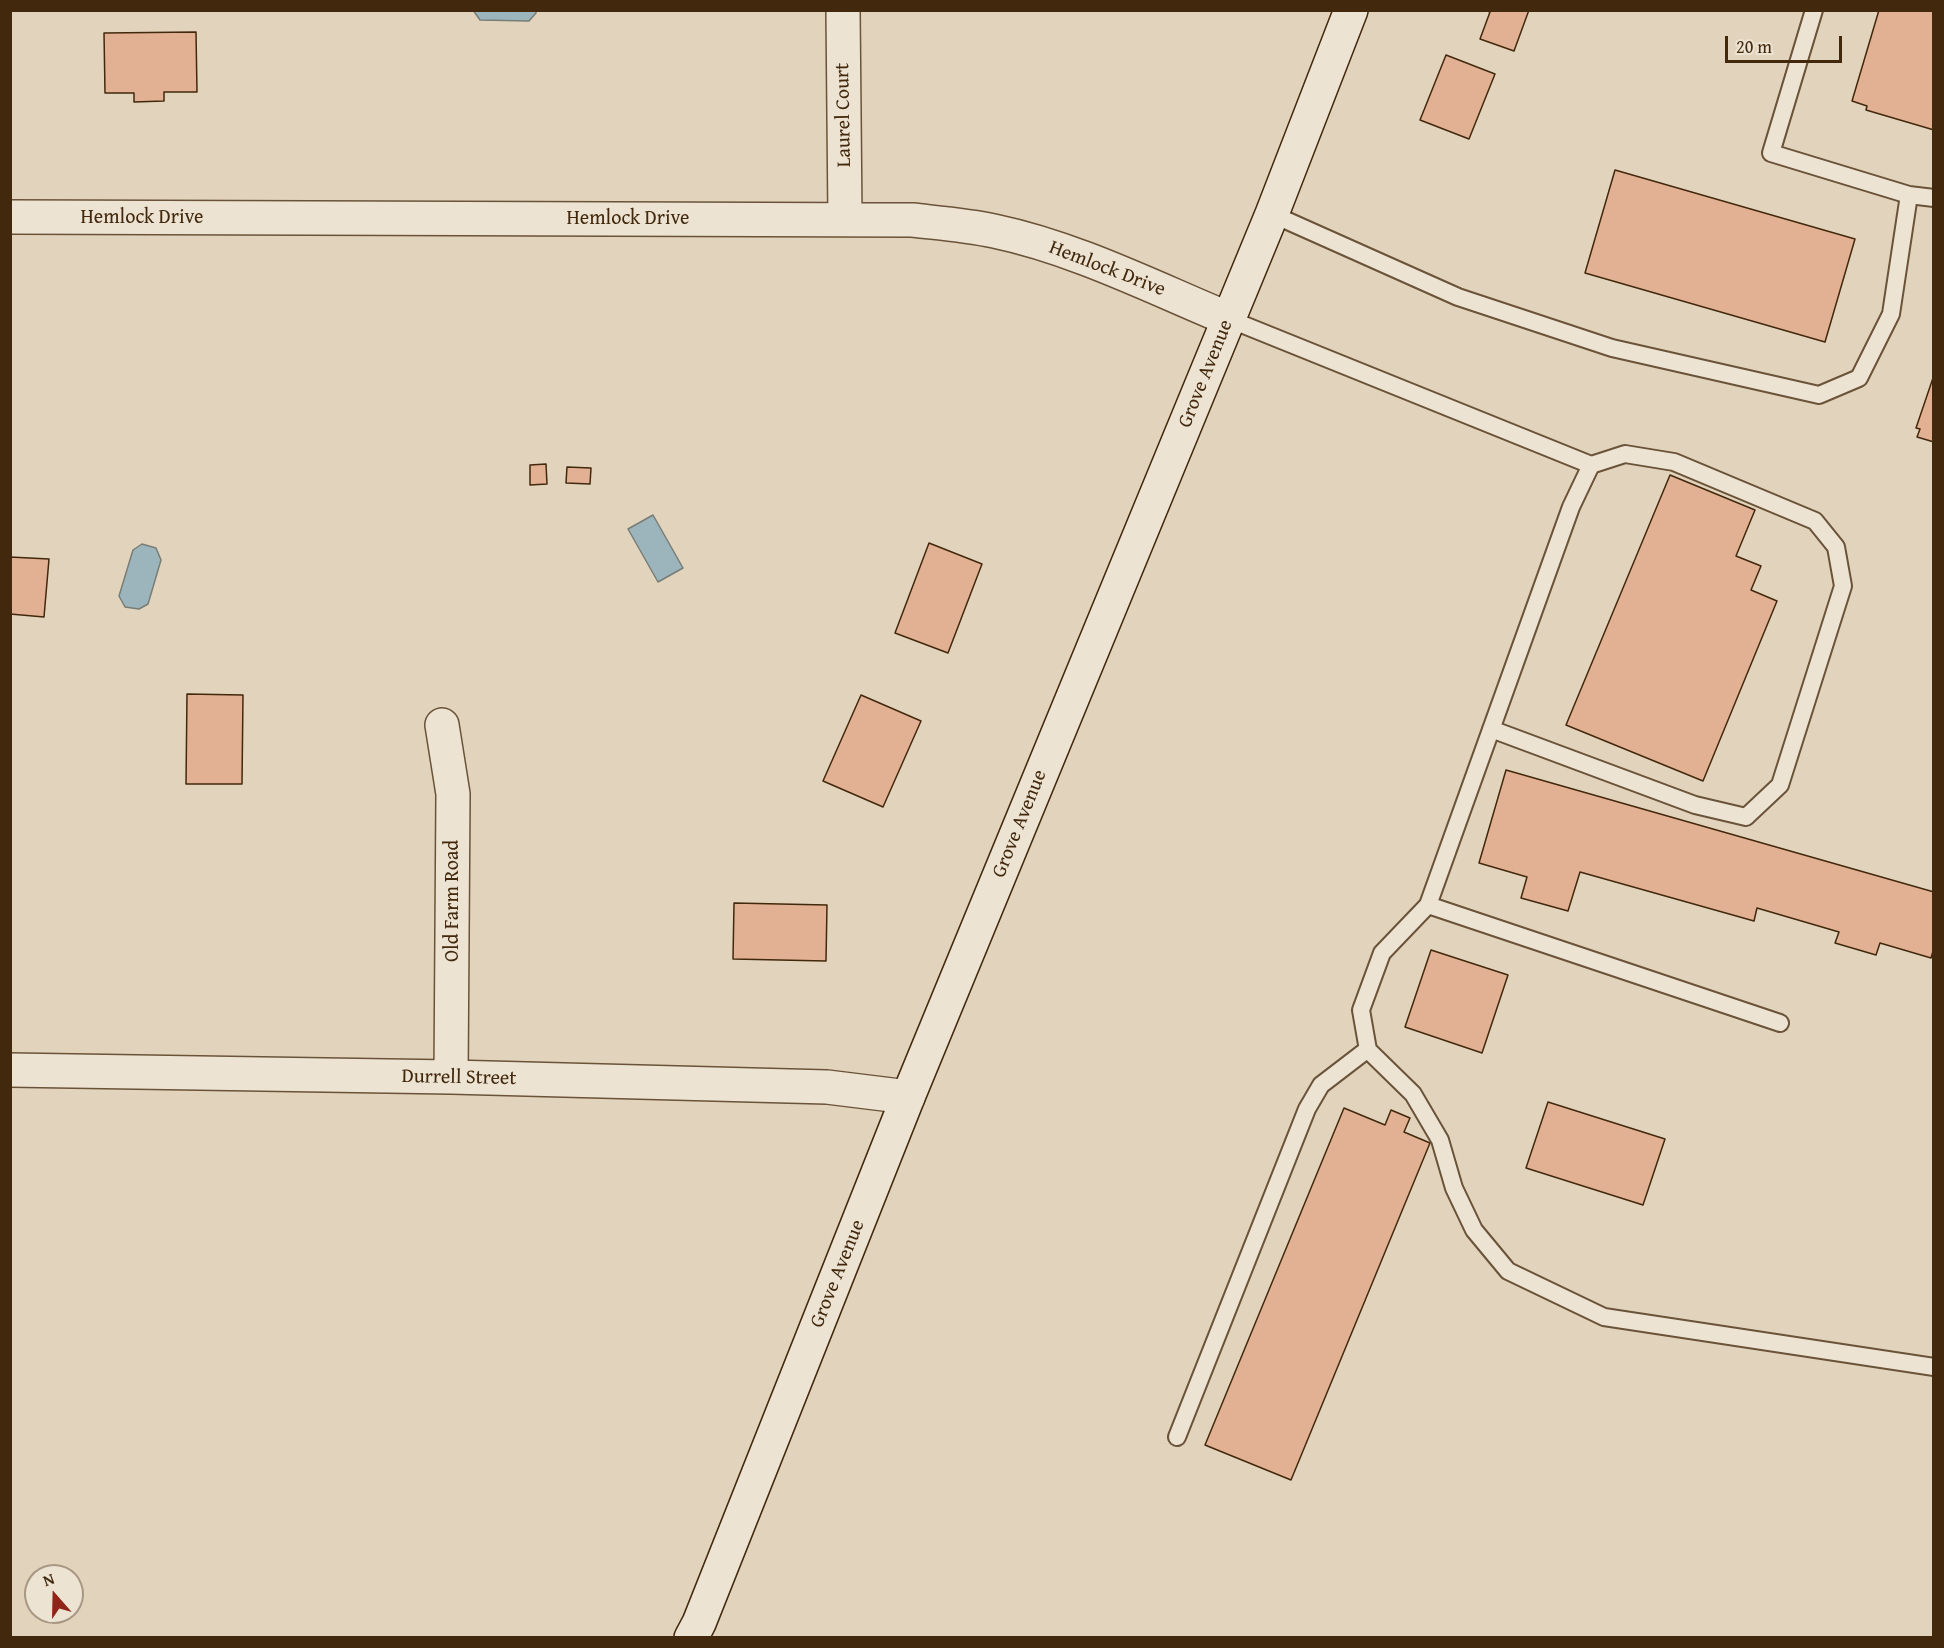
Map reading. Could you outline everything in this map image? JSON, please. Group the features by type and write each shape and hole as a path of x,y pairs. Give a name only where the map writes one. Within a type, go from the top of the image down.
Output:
{"street":[{"name":"Laurel Court","path":"843,10 845,220"},
{"name":"Grove Avenue","path":"692,1638 908,1097 1272,214 1351,10"},
{"name":"Hemlock Drive","path":"10,217 912,220 994,231 1044,244 1229,318"},
{"name":"Old Farm Road","path":"442,726 453,794 451,1077"},
{"name":"Durrell Street","path":"10,1070 451,1077 827,1087 908,1097"}],"lane":[{"path":"1814,10 1771,153 1909,195 1934,198"},
{"path":"1272,214 1458,297 1612,348 1819,395 1859,378 1891,314 1909,195"},
{"path":"1229,318 1591,465 1625,454 1674,462 1815,521 1836,547 1843,586 1780,786 1746,817 1695,805 1491,729"},
{"path":"1591,465 1571,507 1428,905 1382,953 1361,1010 1368,1049 1413,1094 1440,1140 1454,1188 1474,1230 1508,1271 1604,1317 1934,1367"},
{"path":"1428,905 1780,1023"},
{"path":"1177,1437 1307,1109 1321,1085 1368,1049"}],"water":[{"path":"473,10 536,10 536,13 529,21 480,20"},
{"path":"653,515 683,568 658,582 628,529"},
{"path":"142,544 156,548 161,560 148,604 139,609 125,607 119,596 133,550"}],"building":[{"path":"1485,10 1529,10 1514,51 1480,39 1490,12"},
{"path":"1879,10 1934,10 1934,130 1866,110 1867,106 1852,101"},
{"path":"196,32 197,92 164,92 164,101 134,102 134,93 105,93 104,33"},
{"path":"1446,55 1495,74 1469,139 1420,120"},
{"path":"1615,170 1855,239 1825,342 1585,273"},
{"path":"1934,375 1934,442 1917,437 1920,429 1916,428"},
{"path":"546,464 547,484 530,485 530,465"},
{"path":"567,467 591,468 590,484 566,483"},
{"path":"1670,475 1755,510 1736,556 1761,566 1751,590 1777,601 1703,781 1566,725"},
{"path":"929,543 982,564 948,653 895,633"},
{"path":"10,557 49,559 44,617 10,614"},
{"path":"187,694 243,695 242,784 186,784"},
{"path":"861,695 921,721 883,807 823,781"},
{"path":"1506,770 1934,892 1934,948 1931,958 1880,943 1876,955 1835,943 1839,932 1757,908 1754,921 1580,872 1568,911 1521,898 1527,877 1479,863"},
{"path":"734,903 827,905 826,961 733,959"},
{"path":"1431,950 1508,975 1482,1053 1405,1027"},
{"path":"1548,1102 1665,1139 1643,1205 1526,1168"},
{"path":"1344,1108 1385,1125 1391,1110 1410,1118 1404,1132 1430,1143 1291,1480 1205,1445"}]}
